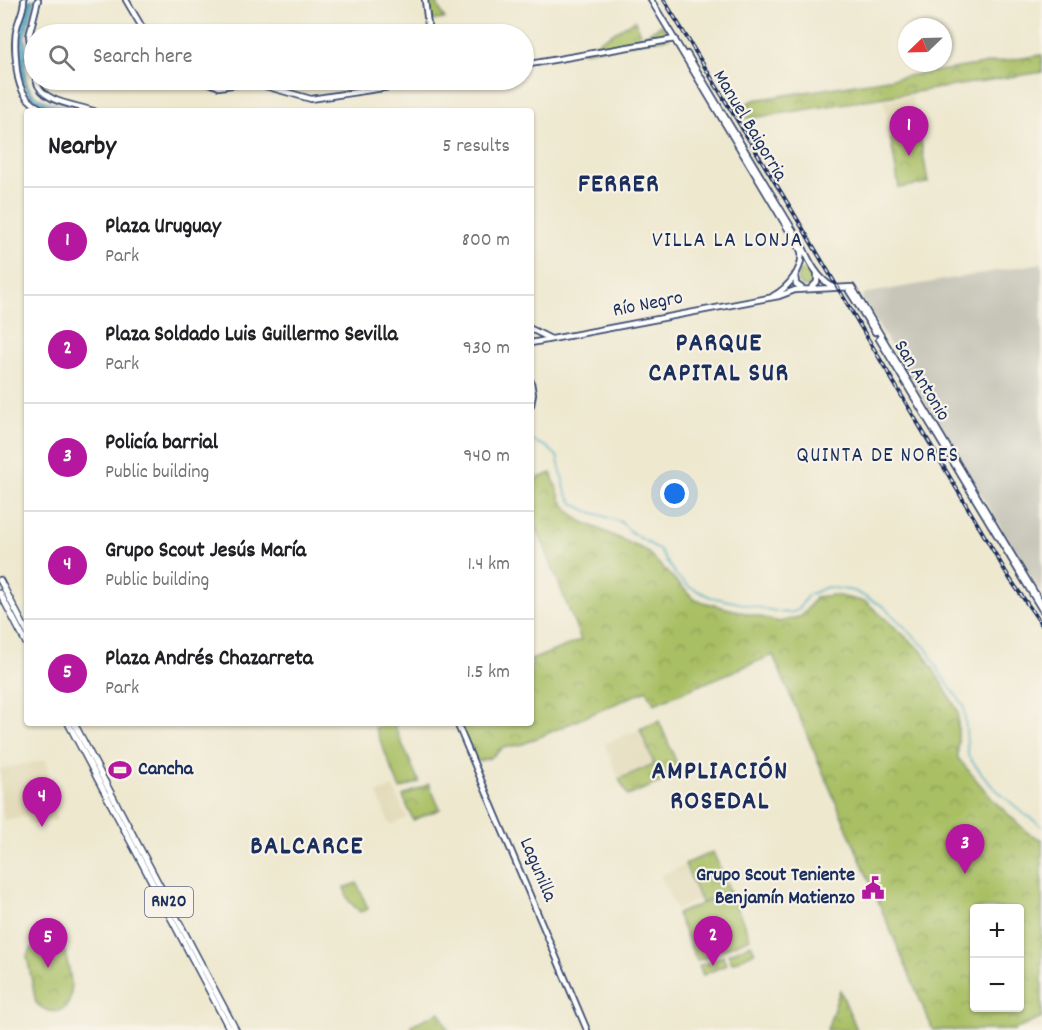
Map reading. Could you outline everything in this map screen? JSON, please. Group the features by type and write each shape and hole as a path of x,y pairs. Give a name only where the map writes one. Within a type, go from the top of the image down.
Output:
{"main road":[{"path":"24,0 24,8 15,38 17,81 21,91 40,108"},
{"path":"32,24 38,0"},
{"path":"126,0 140,24"},
{"path":"425,0 428,24"},
{"name":"Manuel Baigorria","path":"653,0 799,246 802,256 796,272"},
{"path":"534,63 676,39"},
{"name":"Manuel Baigorria","path":"676,39 815,270"},
{"path":"40,90 45,96 84,108"},
{"path":"279,90 311,99 370,90"},
{"path":"807,266 815,270 818,282 807,289 796,284 796,272 807,266"},
{"name":"Río Negro","path":"815,270 829,285 851,291"},
{"name":"Río Negro","path":"770,297 785,288 796,272"},
{"name":"Río Negro","path":"534,342 779,296 795,290 836,287"},
{"name":"San Antonio","path":"851,291 1042,605"},
{"name":"San Antonio","path":"851,291 1042,610"},
{"path":"534,330 551,339"},
{"path":"0,580 24,627"},
{"path":"0,593 24,639"},
{"name":"RN20","path":"70,726 230,1030"},
{"name":"RN20","path":"76,726 236,1030"},
{"name":"Lagunilla","path":"458,726 587,1030"}],"shaded area":[{"path":"912,96 917,124 889,129 884,101"},
{"path":"1042,263 1042,595 862,299 863,294"},
{"path":"640,729 654,764 619,779 604,744"},
{"path":"46,760 57,820 28,825 26,816 4,820 0,800 0,769"},
{"path":"393,787 407,818 390,825 377,794"},
{"path":"684,865 699,900 676,910 661,877"}],"green space":[{"path":"427,0 435,0 445,19 429,21"},
{"path":"635,20 643,42 581,52"},
{"path":"662,25 669,38 647,41 644,35"},
{"path":"1042,55 1042,72 753,118 745,118 739,108 754,100 933,72 952,72 952,69"},
{"path":"918,124 928,183 899,188 889,129"},
{"path":"806,269 812,272 815,278 812,284 806,287 800,284 797,278 800,272"},
{"path":"551,473 561,500 571,513 581,521 645,550 695,600 780,622 802,616 816,597 834,595 866,602 923,652 958,711 958,758 993,800 1028,833 1042,840 1042,1018 1014,1030 933,1030 773,655 654,704 647,690 523,744 503,748 490,758 474,762 458,726 534,726 534,659 581,640 534,521 534,480"},
{"path":"659,721 681,773 628,796 619,779 654,764 640,729"},
{"path":"394,726 419,782 400,789 375,728"},
{"path":"429,784 440,809 413,820 403,796"},
{"path":"713,852 730,891 701,903 685,864"},
{"path":"357,883 368,909 360,912 349,901 344,888"},
{"path":"730,892 750,938 697,961 677,914"},
{"path":"51,942 61,945 64,949 71,984 69,1001 58,1011 46,1010 36,1003 27,956 36,945"},
{"path":"751,944 755,952 732,963 728,954"},
{"path":"723,956 726,965 703,975 699,966"},
{"path":"840,990 857,1030 827,1030"},
{"path":"440,1012 448,1030 413,1030 411,1025"}],"water":[{"path":"28,0 34,0 28,24 24,24 24,86 18,43"},
{"path":"26,90 31,90 44,101 69,108 50,108 31,97"}],"waterway":[{"path":"534,441 547,447 557,456 566,493 573,503 585,510 621,522 631,532 659,550 676,575 689,587 711,597 779,612 790,613 798,610 808,595 827,587 854,591 883,606 927,649 941,675 964,706 968,756 991,785 1042,826"}],"railway":[{"path":"664,0 793,212 1010,579 1042,625"}],"place":[{"name":"Plaza Uruguay","path":"909,156"},
{"name":"Cancha","path":"120,770"},
{"name":"Grupo Scout Jesús María","path":"42,827"},
{"name":"Policía barrial","path":"965,874"},
{"name":"Grupo Scout Teniente Benjamín Matienzo","path":"873,888"},
{"name":"Plaza Soldado Luis Guillermo Sevilla","path":"713,966"},
{"name":"Plaza Andrés Chazarreta","path":"48,968"}],"district":[{"name":"FERRER","path":"619,185"},
{"name":"VILLA LA LONJA","path":"728,241"},
{"name":"PARQUE CAPITAL SUR","path":"719,359"},
{"name":"QUINTA DE NORES","path":"878,457"},
{"name":"AMPLIACIÓN ROSEDAL","path":"720,787"},
{"name":"BALCARCE","path":"307,847"}]}
